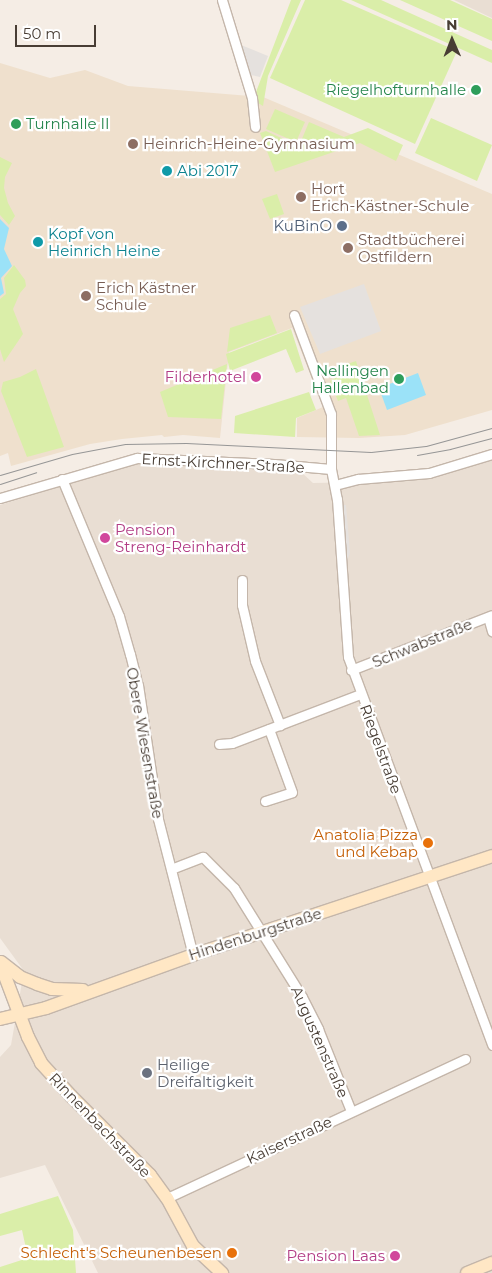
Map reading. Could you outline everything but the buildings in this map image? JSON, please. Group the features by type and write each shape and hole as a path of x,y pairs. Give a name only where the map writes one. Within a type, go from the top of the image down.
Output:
{"main road":[{"name":"Hindenburgstraße","path":"0,1019 46,1008 193,955 492,856"},
{"path":"0,962 15,974 37,984 69,991 96,990"},
{"name":"Rinnenbachstraße","path":"0,962 30,1042 48,1072 150,1175 167,1198 193,1246 222,1273"},
{"path":"467,1273 492,1264"}],"street":[{"path":"222,0 252,98 255,127"},
{"name":"Riegelstraße","path":"294,315 329,408 332,440 331,469 337,499 346,647 352,670 492,1045"},
{"path":"335,485 358,479 429,473 492,454"},
{"name":"Ernst-Kirchner-Straße","path":"0,498 136,458 274,464 331,469"},
{"name":"Obere Wiesenstraße","path":"62,480 112,599 130,654 138,685 158,819 193,955"},
{"path":"242,580 242,605 255,660 280,725"},
{"path":"490,616 492,632"},
{"name":"Schwabstraße","path":"352,670 490,616"},
{"path":"219,744 232,743 360,694"},
{"path":"265,801 292,792 269,729"},
{"name":"Augustenstraße","path":"171,870 198,858 206,859 234,888 302,998 318,1029 351,1111"},
{"name":"Kaiserstraße","path":"167,1198 465,1059"}],"shaded area":[{"path":"454,0 492,0 492,18"},
{"path":"241,45 268,56 260,77 251,75"},
{"path":"0,63 50,78 85,70 128,86 263,97 492,194 492,410 405,435 359,438 297,437 297,418 323,407 292,328 229,352 220,438 183,435 164,437 162,435 122,439 90,444 11,466 8,453 0,456"},
{"path":"364,284 381,331 320,354 300,307"},
{"path":"492,457 492,1273 98,1273 45,1165 0,1178 0,1057 11,1045 24,971 0,938 0,505 130,465 148,462 301,472 313,483 413,481"},
{"path":"342,505 346,505 350,553 347,561"}],"green space":[{"path":"291,0 301,0 268,76 263,106 253,100"},
{"path":"305,0 341,0 457,51 415,144 270,78"},
{"path":"351,0 381,0 492,50 492,63"},
{"path":"400,0 450,0 492,19 492,41"},
{"path":"275,109 305,122 296,142 266,129"},
{"path":"431,118 492,145 477,181 415,153"},
{"path":"309,122 344,137 368,128 403,145 396,161 360,143 275,172 260,133 266,131 299,146"},
{"path":"0,157 12,163 5,177 4,188 8,203 15,216 9,225 0,215"},
{"path":"277,194 284,214 270,219 262,199"},
{"path":"14,265 25,280 26,286 20,293 13,309 23,334 4,362 0,349 0,299 6,294 4,278"},
{"path":"270,315 277,333 227,352 230,328"},
{"path":"291,329 304,370 296,373 286,349 230,371 226,354"},
{"path":"356,361 380,435 359,436 346,398 338,401 330,381 337,377 333,369"},
{"path":"227,364 221,419 168,417 160,392"},
{"path":"36,369 64,447 27,457 1,391 3,382 20,377"},
{"path":"309,392 316,410 296,418 295,437 234,433 235,416"},
{"path":"58,1196 73,1230 76,1273 0,1273 0,1267 28,1258 22,1230 0,1236 0,1214"}],"water":[{"path":"0,219 9,228 4,249 12,266 1,278 4,293 0,296"},
{"path":"418,373 426,395 387,410 379,388"}],"tram line":[{"path":"0,475 72,454 125,444 186,443 371,452 426,446 492,428"},
{"path":"417,455 492,438"},
{"path":"0,484 36,472"}],"place":[{"name":"Riegelhofturnhalle","path":"476,90"},
{"name":"Turnhalle II","path":"16,124"},
{"name":"Heinrich-Heine-Gymnasium","path":"133,144"},
{"name":"Abi 2017","path":"167,171"},
{"name":"Hort Erich-Kästner-Schule","path":"301,197"},
{"name":"KuBinO","path":"342,226"},
{"name":"Kopf von Heinrich Heine","path":"38,242"},
{"name":"Stadtbücherei Ostfildern","path":"348,248"},
{"name":"Erich Kästner Schule","path":"86,296"},
{"name":"Filderhotel","path":"256,377"},
{"name":"Nellingen Hallenbad","path":"399,379"},
{"name":"Pension Streng-Reinhardt","path":"105,538"},
{"name":"Anatolia Pizza und Kebap","path":"428,843"},
{"name":"Heilige Dreifaltigkeit","path":"147,1073"},
{"name":"Schlecht's Scheunenbesen","path":"232,1253"},
{"name":"Pension Laas","path":"395,1256"}]}
